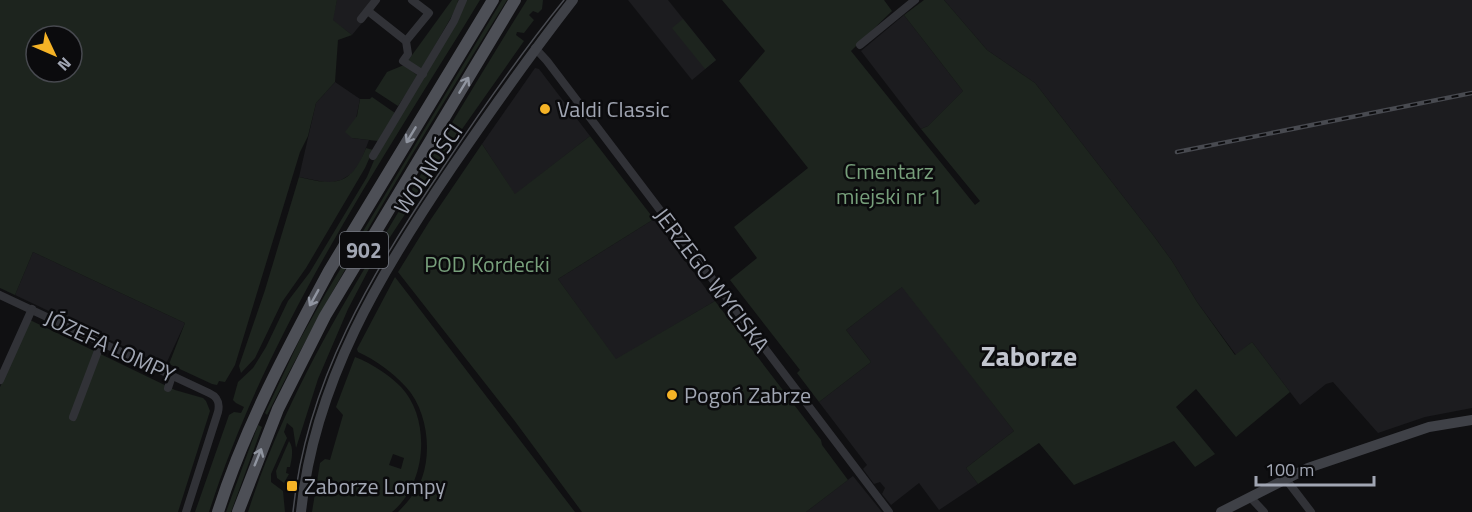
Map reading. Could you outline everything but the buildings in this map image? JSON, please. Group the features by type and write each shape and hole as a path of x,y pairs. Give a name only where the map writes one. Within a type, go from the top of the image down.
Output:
{"main road":[{"name":"902","path":"218,512 259,407 307,312 329,271 492,0"},
{"name":"902","path":"238,512 278,409 320,326 515,0"}],"street":[{"path":"361,19 376,0"},
{"path":"406,41 429,13 412,0"},
{"path":"373,156 454,21 463,0"},
{"name":"WOLNOŚCI","path":"301,512 309,457 319,424 358,321 376,287 419,216 535,48 573,0"},
{"path":"860,45 915,0"},
{"path":"368,11 406,41 408,54 403,61 423,74"},
{"name":"JERZEGO WYCISKA","path":"535,48 889,512"},
{"name":"JÓZEFA LOMPY","path":"0,295 209,393 218,400 218,412 186,512"},
{"path":"0,380 32,309"},
{"path":"73,417 101,343"},
{"path":"168,388 172,376"},
{"path":"1221,512 1285,478 1318,464 1429,427 1472,420"},
{"path":"1285,478 1311,512"},
{"path":"1250,497 1264,512"}],"shaded area":[{"path":"337,0 372,0 366,18 352,35 332,20"},
{"path":"628,0 668,0 716,60 692,80"},
{"path":"944,0 1472,0 1472,408 1425,417 1378,433 1333,382 1326,384 1300,405 1252,342 1236,355 1197,302 1153,235 1035,83 987,50"},
{"path":"904,15 963,91 928,126 921,129 861,51"},
{"path":"535,68 539,69 590,136 515,195 482,144"},
{"path":"335,82 360,99 352,138 369,140 359,166 341,180 329,183 299,177 316,103"},
{"path":"654,219 715,301 616,360 558,279"},
{"path":"33,252 185,323 165,366 15,295"},
{"path":"903,286 1014,431 966,468 978,484 939,510 919,483 891,505 882,494 885,488 880,482 874,484 863,469 867,465 819,402 871,362 846,330"},
{"path":"853,476 882,512 806,512"}],"green space":[{"path":"0,0 337,0 333,20 352,35 338,40 335,82 316,103 308,136 300,152 235,365 225,382 219,381 217,385 212,384 169,364 185,323 33,252 15,295 0,288"},
{"path":"452,0 458,0 457,7 422,68 419,69 407,62"},
{"path":"466,0 480,0 329,248 294,312 233,444 209,512 195,512 229,415 234,412 241,413 244,407 233,400 238,382 253,368 266,347 288,301 310,272 367,177 375,158"},
{"path":"502,0 507,0 352,256 267,415 265,413 299,341 326,293"},
{"path":"527,0 543,0 542,9 538,13 533,11 529,15 534,20 524,33 517,32 516,35 524,41 448,149 369,269 348,309 318,379 296,448 293,428 287,423 284,432 287,438 271,474 271,482 283,491 285,512 248,512 261,474 292,401 329,330"},
{"name":"Cmentarz miejski nr 1","path":"722,0 884,0 892,11 851,51 975,205 980,201 921,129 928,126 963,91 904,15 924,0 944,0 987,50 1035,83 1153,235 1235,355 1252,342 1290,392 1236,437 1196,389 1176,407 1215,454 1195,467 1174,441 1074,485 1039,443 978,484 966,468 1014,431 902,287 846,330 871,362 819,402 797,373 800,370 730,280 757,258 734,227 808,168 739,81 765,51"},
{"path":"683,19 716,60 705,69 672,28"},
{"path":"404,65 418,76 398,106 375,91 387,72"},
{"path":"372,97 395,113 378,141 352,138 345,132 357,116 360,99"},
{"name":"POD Kordecki","path":"590,136 654,219 558,279 616,359 715,301 821,440 822,445 848,480 806,512 582,512 514,420 398,272 482,144 515,194"},
{"path":"366,148 373,150 365,168 306,268 282,302 255,358 241,373 239,366 299,177 323,182 340,180 354,170"},
{"path":"395,277 575,512 398,512 417,488 425,467 427,443 423,419 419,407 406,387 389,371 358,352 357,349"},
{"path":"30,320 175,390 203,398 206,401 210,411 178,512 0,512 0,387"},
{"path":"355,357 391,378 411,401 421,434 421,452 412,486 392,512 312,512 320,463 325,459 330,460 343,415 336,407","holes":["393,454 404,458 401,469 389,465"]},
{"path":"258,425 262,427 231,512 226,512"},
{"path":"289,441 292,447 292,457 290,467 287,467 286,473 289,474 284,483 277,478 276,471"}],"tram line":[{"path":"293,512 300,464 312,418 346,330 368,288 417,206 473,123 564,0"}],"railway":[{"path":"1177,152 1472,93"}],"place":[{"name":"Valdi Classic","path":"545,109"},
{"name":"Pogoń Zabrze","path":"672,395"},
{"name":"Zaborze Lompy","path":"292,486"}],"district":[{"name":"Zaborze","path":"1029,355"}]}
